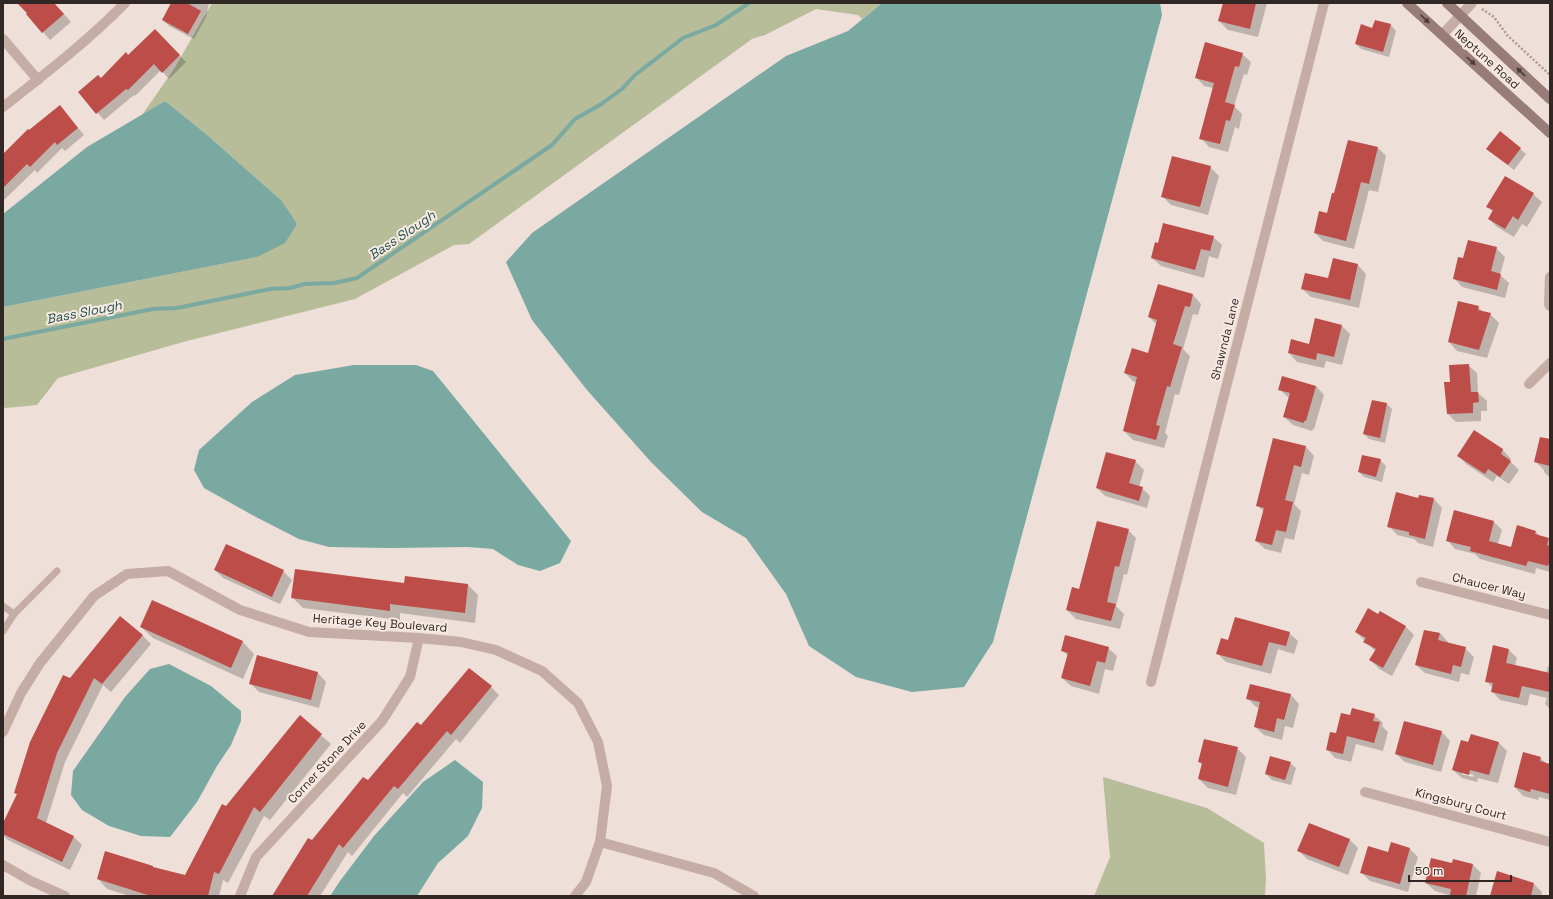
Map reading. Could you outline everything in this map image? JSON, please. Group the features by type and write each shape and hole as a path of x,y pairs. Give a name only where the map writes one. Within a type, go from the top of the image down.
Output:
{"main road":[{"name":"Neptune Road","path":"1407,3 1550,133"},
{"name":"Neptune Road","path":"1447,3 1550,99"}],"street":[{"path":"3,107 38,80 110,18 125,3"},
{"name":"Shawnda Lane","path":"1151,682 1324,3"},
{"path":"1442,35 1460,15 1475,5"},
{"path":"3,38 38,80"},
{"path":"1550,277 1550,306"},
{"path":"1529,384 1550,363"},
{"name":"Heritage Key Boulevard","path":"3,732 21,693 40,663 94,596 127,574 168,571 240,610 309,632 419,638 461,642 496,650 542,671 578,703 598,742 607,786 600,842 586,882 576,896"},
{"name":"Chaucer Way","path":"1421,582 1550,615"},
{"name":"Corner Stone Drive","path":"240,896 256,857 382,721 410,677 419,638"},
{"name":"Kingsbury Court","path":"1366,792 1550,842"},
{"path":"600,842 714,873 754,896"},
{"path":"3,865 31,881 65,896"}],"lane":[{"path":"3,631 14,614 57,571"},
{"path":"3,606 14,614"}],"path":[{"path":"1475,5 1494,16 1507,35 1550,75"}],"green space":[{"path":"212,3 882,3 862,19 858,15 816,9 765,35 752,39 469,244 454,245 355,299 183,342 58,378 37,405 3,407 3,307 257,257 281,200 206,134 165,101 142,115 174,69"},
{"path":"1103,777 1207,808 1264,843 1266,879 1265,896 1094,896 1110,857"}],"water":[{"path":"882,3 1160,3 1162,15 993,642 964,687 912,692 856,677 809,646 786,594 746,538 702,512 651,462 587,390 532,320 506,262 532,233 786,56 848,31"},
{"path":"165,101 206,134 281,200 297,224 285,243 257,257 3,307 3,214 87,147"},
{"path":"354,365 416,365 433,371 571,541 560,563 540,571 518,565 493,549 468,547 329,547 299,539 204,488 194,470 199,450 252,402 295,375"},
{"path":"169,664 211,686 241,711 241,721 231,745 217,766 197,802 170,837 141,836 109,826 82,810 71,795 73,771 125,697 150,669"},
{"path":"455,760 483,782 482,808 468,836 438,863 417,896 330,896 374,836 423,782"}],"building":[{"path":"17,3 54,3 64,14 42,33 26,14 27,13"},
{"path":"171,3 187,3 201,11 188,34 162,20"},
{"path":"1223,3 1256,3 1250,29 1218,21"},
{"path":"1375,20 1391,24 1383,52 1355,44 1361,24 1372,28"},
{"path":"155,29 180,55 162,73 154,64 128,90 126,89 96,114 78,92 98,75 101,78 126,52 128,55"},
{"path":"1205,42 1243,53 1239,67 1235,66 1225,102 1235,105 1230,121 1226,120 1220,144 1199,139 1214,83 1195,78"},
{"path":"60,105 78,128 57,145 55,142 30,167 27,164 3,188 3,154 28,129 29,130"},
{"path":"1500,131 1521,148 1508,165 1486,149"},
{"path":"1348,140 1378,147 1369,184 1361,182 1346,241 1314,233 1319,211 1327,213"},
{"path":"1172,156 1211,166 1200,207 1161,197"},
{"path":"1505,176 1534,193 1518,220 1513,216 1505,229 1488,219 1493,210 1486,207"},
{"path":"1163,223 1214,236 1210,251 1201,249 1195,270 1151,258 1155,242 1158,243"},
{"path":"1468,240 1497,247 1491,271 1501,274 1497,290 1453,279 1458,257 1463,258"},
{"path":"1333,258 1358,264 1350,300 1301,289 1305,273 1328,278"},
{"path":"1158,284 1193,294 1190,307 1185,306 1173,344 1182,347 1170,387 1167,386 1156,425 1160,426 1156,440 1123,431 1137,377 1124,373 1132,348 1148,353 1157,320 1148,317"},
{"path":"1458,301 1479,306 1478,310 1491,313 1479,350 1448,342"},
{"path":"1315,318 1342,325 1334,357 1317,353 1316,360 1288,353 1291,339 1309,344"},
{"path":"1469,364 1471,392 1478,392 1479,402 1473,403 1473,413 1447,414 1444,382 1450,382 1449,365"},
{"path":"1282,376 1316,386 1306,421 1304,421 1304,423 1283,417 1290,393 1278,390"},
{"path":"1372,400 1387,403 1380,438 1363,434"},
{"path":"1474,430 1503,449 1501,454 1511,461 1500,477 1488,469 1485,474 1457,456"},
{"path":"1540,437 1550,439 1550,466 1534,462"},
{"path":"1273,438 1306,446 1301,467 1294,465 1285,500 1293,502 1286,532 1276,530 1272,545 1255,541 1264,508 1256,506"},
{"path":"1106,452 1136,460 1129,483 1143,487 1139,501 1096,488"},
{"path":"1362,455 1381,459 1376,477 1358,472"},
{"path":"1396,492 1418,498 1419,495 1434,498 1425,539 1409,535 1409,532 1387,527"},
{"path":"1454,510 1494,521 1489,541 1511,547 1517,525 1536,531 1535,534 1549,538 1547,545 1550,546 1550,560 1548,566 1528,561 1526,566 1470,551 1471,547 1446,541"},
{"path":"1097,521 1129,529 1119,567 1115,566 1107,602 1116,604 1111,621 1066,610 1072,587 1079,589"},
{"path":"226,544 284,570 272,597 214,570"},
{"path":"295,569 404,583 405,576 468,584 465,613 390,604 390,611 291,598"},
{"path":"152,600 243,641 231,668 140,627"},
{"path":"1368,608 1378,614 1380,611 1406,626 1383,668 1369,660 1376,649 1363,642 1366,638 1355,632"},
{"path":"120,616 143,635 102,684 94,678 57,753 37,818 74,836 62,862 3,834 3,823 17,794 14,793 30,742 63,675 70,678"},
{"path":"1235,617 1290,632 1286,646 1269,642 1262,666 1216,654 1221,638 1228,640"},
{"path":"1424,630 1440,633 1438,640 1466,647 1461,667 1453,665 1451,674 1415,665"},
{"path":"1065,635 1109,647 1105,663 1097,661 1090,686 1061,678 1068,653 1061,651"},
{"path":"1493,645 1509,649 1506,663 1550,673 1550,692 1522,686 1519,698 1491,692 1493,683 1485,682"},
{"path":"257,655 318,672 311,700 249,684"},
{"path":"469,668 492,686 451,735 447,731 398,789 394,786 343,848 339,844 307,896 272,896 308,838 312,840 363,777 368,780 417,722 421,725"},
{"path":"1250,684 1291,694 1284,720 1277,718 1274,732 1254,727 1260,702 1246,699"},
{"path":"1352,708 1375,714 1373,721 1380,722 1374,743 1347,736 1343,754 1326,750 1330,732 1336,733 1341,713 1350,715"},
{"path":"300,715 322,734 260,812 254,807 219,874 214,872 208,896 151,896 97,879 105,851 153,867 185,875 222,804 226,806"},
{"path":"1404,721 1442,731 1433,765 1395,754"},
{"path":"1471,734 1499,742 1489,775 1470,770 1469,775 1452,770 1461,740 1468,742"},
{"path":"1204,739 1238,747 1228,787 1198,779 1202,763 1198,762"},
{"path":"1523,752 1541,757 1540,761 1550,764 1550,794 1531,789 1530,792 1514,787"},
{"path":"1270,756 1291,762 1285,780 1265,774"},
{"path":"1309,823 1350,839 1339,867 1297,851"},
{"path":"1391,842 1410,848 1400,884 1360,873 1368,846 1388,852"},
{"path":"1431,858 1452,863 1453,859 1473,864 1466,896 1450,896 1451,889 1425,883"},
{"path":"1497,871 1534,883 1531,896 1490,896"}],"waterway":[{"name":"Bass Slough","path":"3,339 153,309 177,308 270,289 291,288 304,284 334,283 357,278 552,145 575,119 600,105 622,89 635,75 683,38 716,25 749,3"}]}
